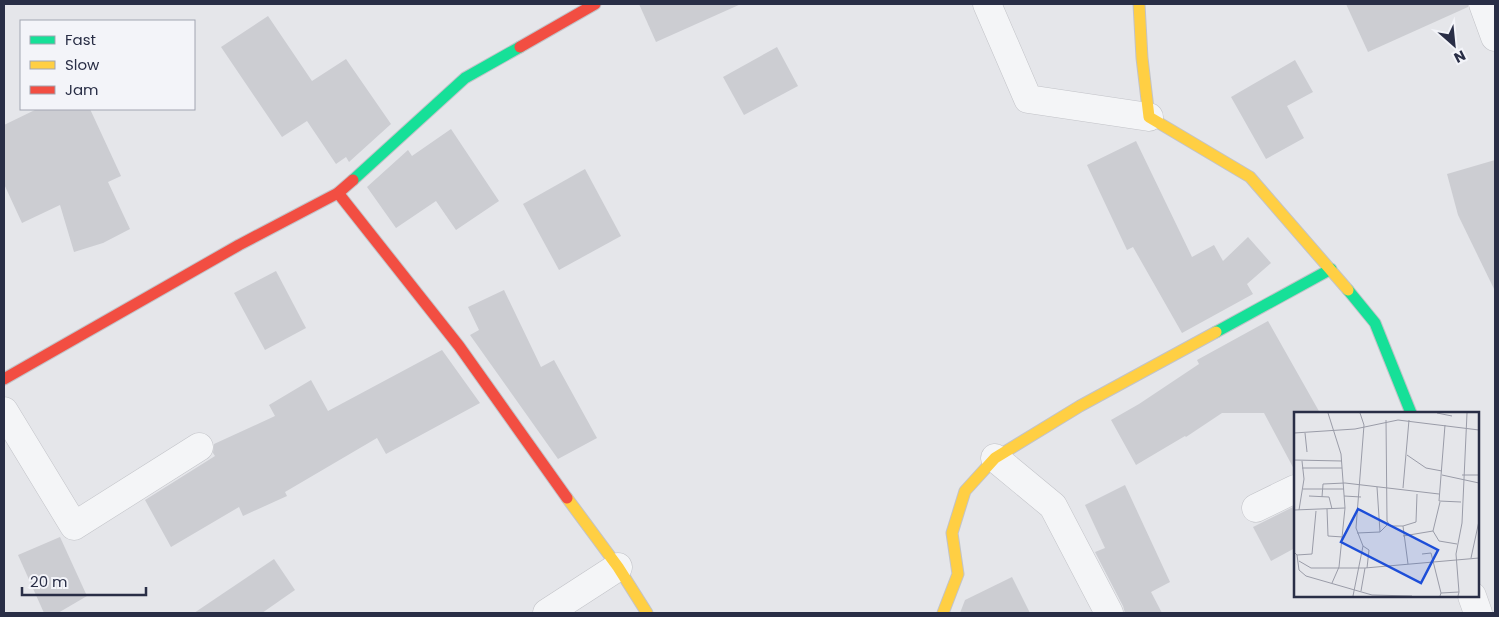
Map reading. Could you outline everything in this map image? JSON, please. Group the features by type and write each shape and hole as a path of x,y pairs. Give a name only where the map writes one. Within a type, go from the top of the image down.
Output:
{"street":[{"path":"4,379 239,245 338,193 466,78 595,4"},
{"path":"987,4 1028,99 1149,118 1250,177 1331,269 1375,323 1411,412"},
{"path":"1139,4 1142,58 1149,118"},
{"path":"1483,4 1495,37"},
{"path":"338,193 459,346 618,566 647,613"},
{"path":"943,613 958,574 952,533 965,490 995,458 1080,406 1331,269"},
{"path":"4,411 74,526 199,447"},
{"path":"995,458 1053,506 1109,613"},
{"path":"1256,508 1294,489"},
{"path":"547,613 618,566"},
{"path":"1472,597 1478,613"}],"building":[{"path":"639,4 741,4 656,42"},
{"path":"1346,4 1468,4 1468,7 1368,52"},
{"path":"268,16 312,81 346,59 391,124 349,162 346,157 336,164 307,121 282,137 221,47"},
{"path":"777,47 798,86 744,115 723,77"},
{"path":"1295,60 1313,92 1287,106 1304,138 1266,159 1231,97"},
{"path":"35,110 90,110 121,176 108,182 130,229 103,243 74,252 60,205 22,223 4,184 4,125"},
{"path":"451,129 499,201 456,230 436,201 396,228 367,187 408,150 412,156"},
{"path":"1136,141 1192,257 1214,245 1223,261 1248,237 1271,263 1247,284 1253,294 1182,333 1133,247 1127,250 1087,165"},
{"path":"1495,160 1495,291 1458,215 1447,174"},
{"path":"585,169 621,236 559,270 523,204"},
{"path":"276,271 306,328 265,350 234,293"},
{"path":"504,290 541,367 554,360 597,438 558,459 470,335 479,330 468,307"},
{"path":"1268,321 1319,412 1294,412 1294,469 1264,413 1222,413 1186,437 1136,465 1111,420 1139,404 1199,364 1197,360"},
{"path":"442,350 480,403 386,454 377,438 285,492 287,496 243,516 239,507 171,547 145,500 215,456 213,453 214,444 275,416 269,405 311,380 328,411"},
{"path":"1125,485 1170,582 1151,592 1162,613 1125,613 1095,552 1105,548 1085,505"},
{"path":"1294,506 1294,549 1271,561 1253,527"},
{"path":"60,537 87,596 58,613 44,613 18,555"},
{"path":"274,559 295,590 262,613 194,613"},
{"path":"1012,577 1030,613 960,613 965,600"}],"traffic: fast":[{"path":"353,180 465,78 520,47"},
{"path":"1216,332 1331,269"},
{"path":"1348,290 1375,323 1411,412"}],"traffic: slow":[{"path":"1139,4 1142,58 1149,117 1250,177 1348,290"},
{"path":"943,613 958,574 952,533 965,491 995,458 1080,406 1216,332"},
{"path":"567,498 618,567 647,613"}],"traffic: jam":[{"path":"520,47 595,4"},
{"path":"4,379 239,245 338,193 353,180"},
{"path":"338,193 459,346 567,498"}]}
